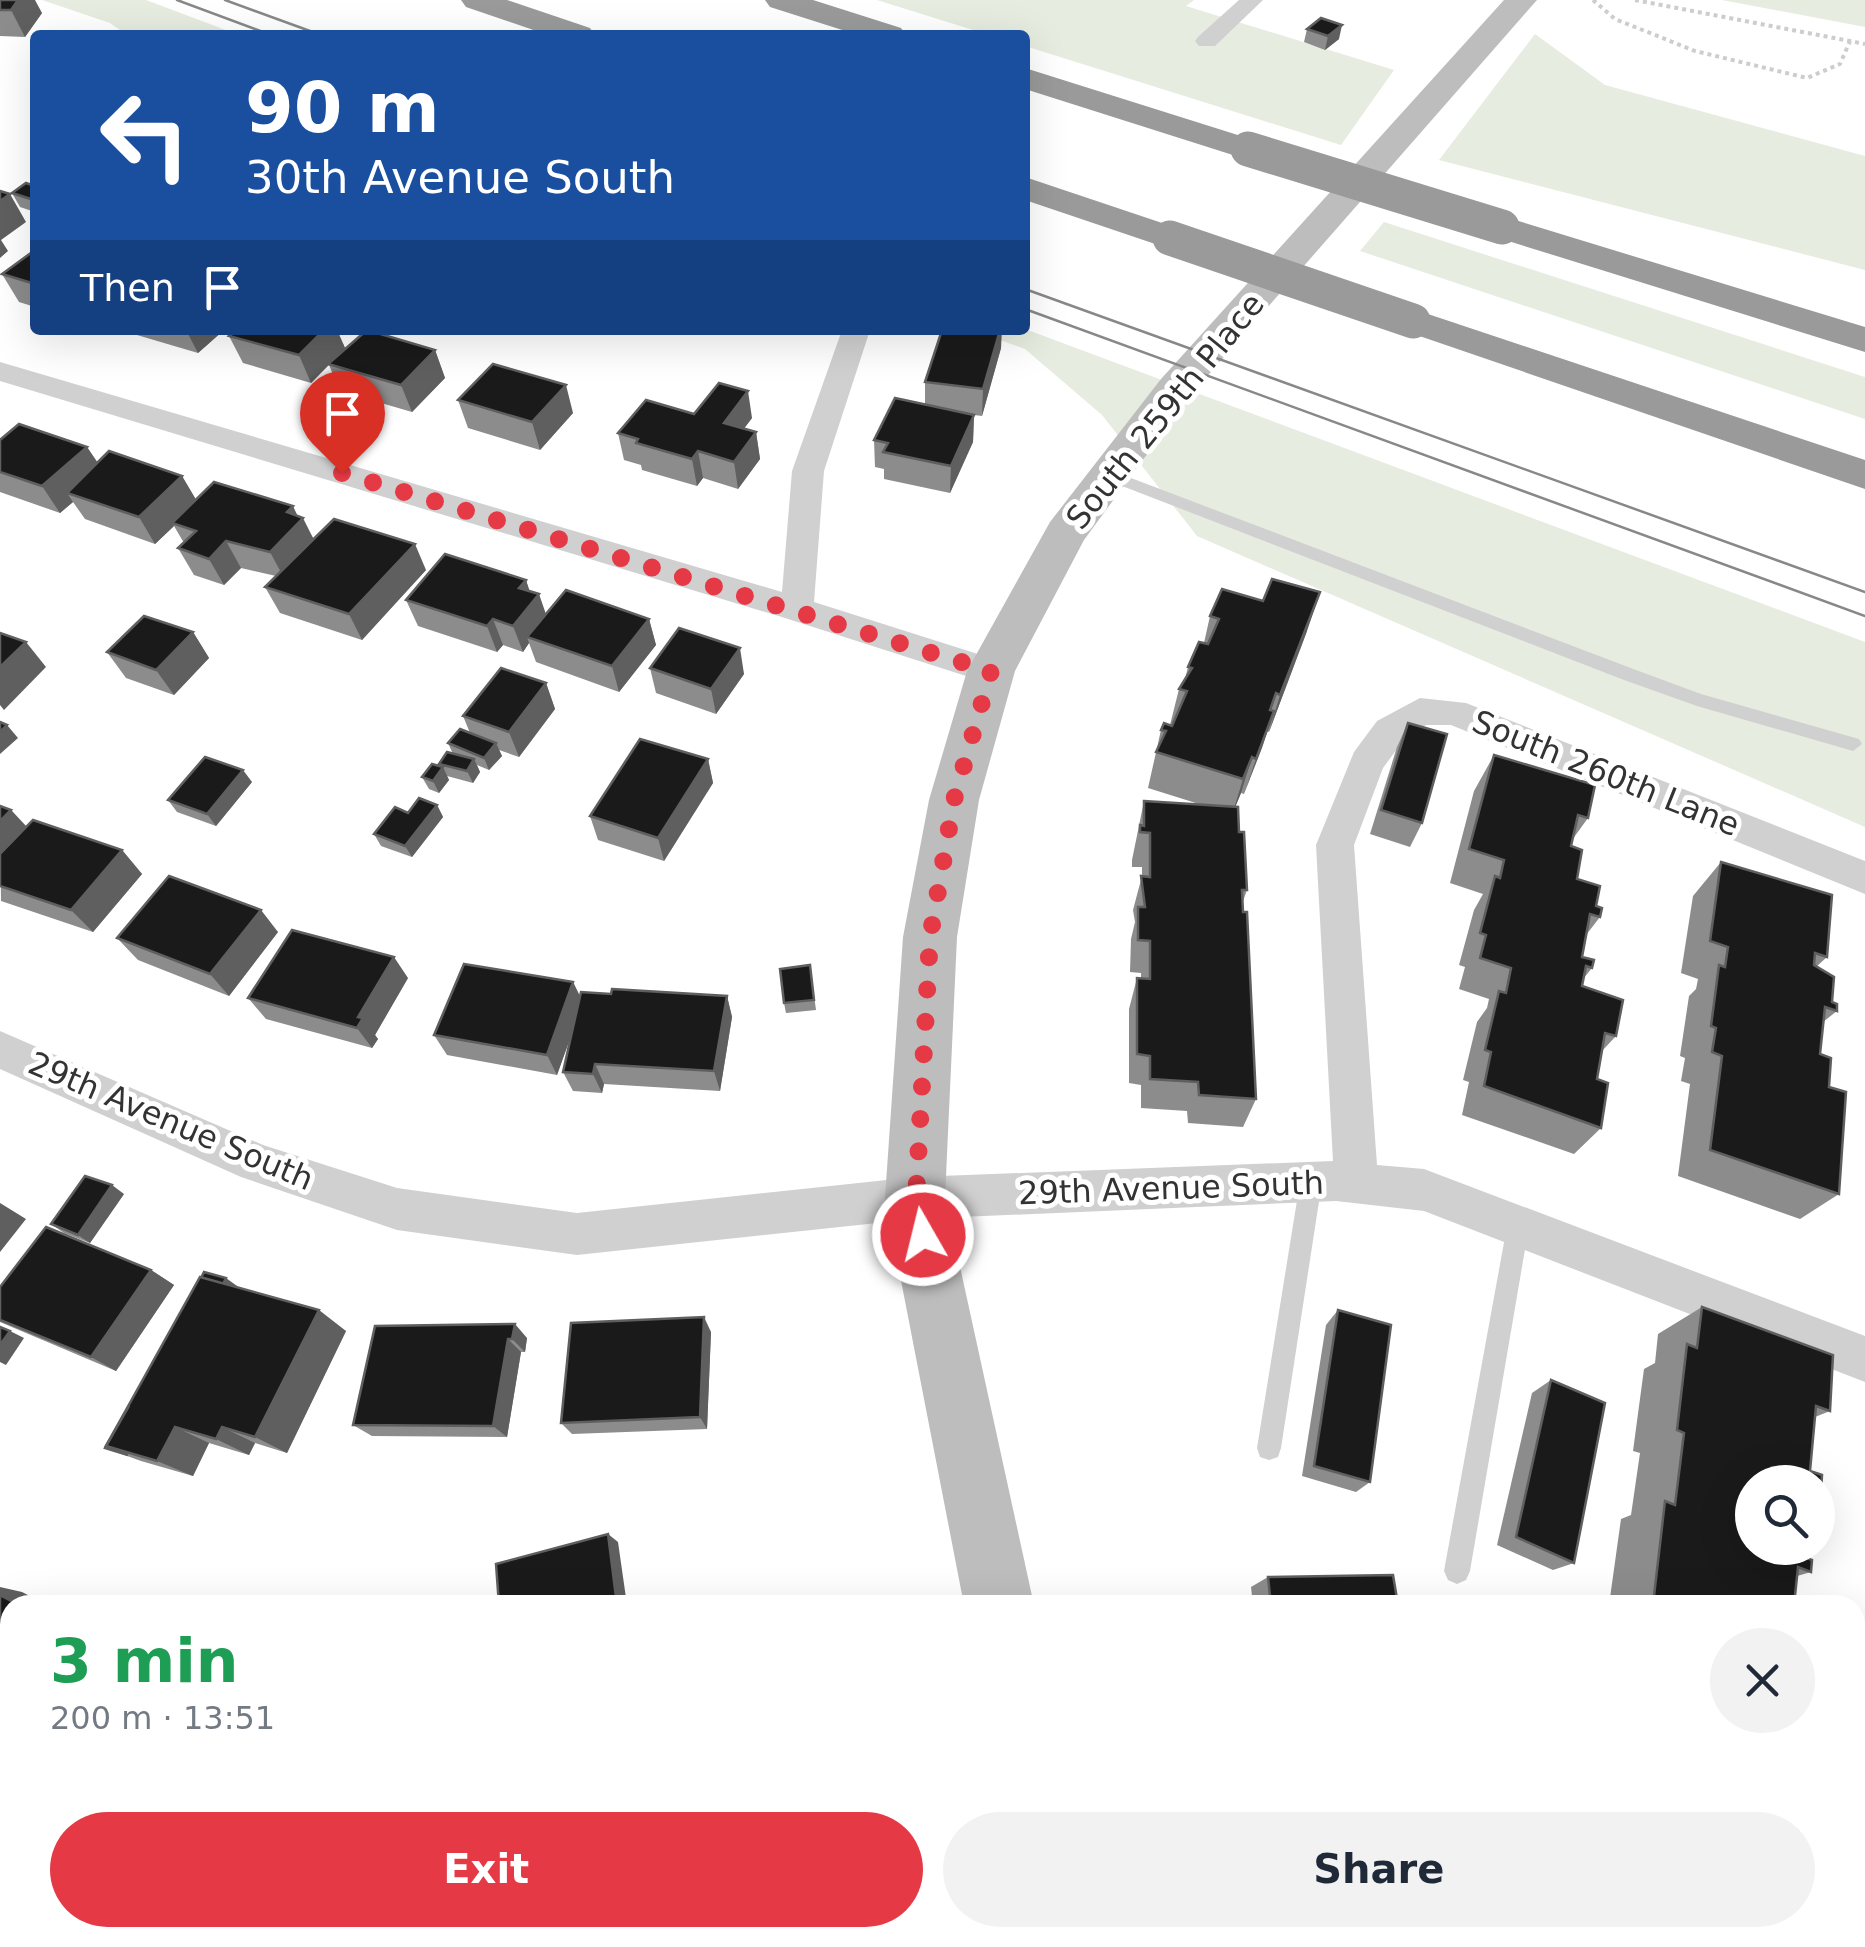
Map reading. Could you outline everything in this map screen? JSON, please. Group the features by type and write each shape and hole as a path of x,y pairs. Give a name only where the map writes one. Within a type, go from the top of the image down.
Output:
{"highway":[{"path":"477,0 564,30"},
{"path":"780,0 874,30"},
{"path":"1030,80 1865,340"},
{"path":"1030,190 1865,475"}],"main road":[{"name":"South 259th Place","path":"996,1595 916,1198 930,937 954,800 991,671 1066,533 1175,388 1521,0"}],"street":[{"path":"1207,41 1252,0"},
{"path":"797,609 808,471 854,335"},
{"path":"0,371 797,609 991,671"},
{"name":"South 260th Lane","path":"1356,1183 1335,845 1367,762 1390,731 1420,711 1454,712 1865,878"},
{"name":"29th Avenue South","path":"0,1048 256,1163 397,1209 576,1234 916,1198 1311,1182 1424,1190 1865,1359"}],"lane":[{"path":"1110,474 1630,675 1697,699 1853,744"},
{"path":"1269,1448 1311,1182"},
{"path":"1457,1571 1518,1226"}],"path":[{"path":"1594,0 1615,18 1695,51 1807,78 1840,64 1850,41"},
{"path":"1635,0 1865,44"}],"shaded area":[{"path":"42,0 146,0 226,30 120,30"},
{"path":"877,0 1194,0 1186,6 1394,70 1341,145 1030,48 1030,30 973,30"},
{"path":"1722,0 1865,0 1865,27"},
{"path":"1535,34 1605,85 1865,156 1865,270 1439,160"},
{"path":"1384,222 1865,377 1865,419 1360,251"},
{"path":"1030,331 1865,642 1865,827 1197,536 1102,415 1025,349 986,335 1030,335"}],"building":[{"path":"0,0 18,0 11,10 0,10"},
{"path":"1321,18 1342,25 1328,36 1307,29"},
{"path":"26,183 30,184 30,199 12,193"},
{"path":"30,254 30,282 2,274"},
{"path":"230,335 319,335 299,355"},
{"path":"361,335 384,335 435,350 401,385 328,364"},
{"path":"940,335 999,335 983,389 925,382"},
{"path":"493,364 566,385 532,422 458,400"},
{"path":"719,383 748,391 724,423 756,432 734,462 698,451 692,459 636,443 638,439 618,433 646,400 694,414"},
{"path":"895,398 974,415 951,466 883,452 888,443 874,440"},
{"path":"19,424 87,447 42,486 0,472 0,440"},
{"path":"109,451 182,476 139,517 67,493"},
{"path":"214,482 293,506 287,512 303,518 270,552 226,541 209,559 178,548 196,531 172,523"},
{"path":"334,519 415,544 349,614 265,587"},
{"path":"445,554 526,580 519,588 539,594 513,626 493,619 487,626 406,600"},
{"path":"1272,579 1320,592 1280,695 1276,693 1270,710 1274,711 1256,759 1252,757 1243,779 1156,752 1166,731 1161,730 1164,723 1172,726 1187,691 1179,689 1192,668 1188,667 1199,642 1208,644 1219,619 1210,616 1222,589 1263,601"},
{"path":"566,590 649,619 612,666 527,637"},
{"path":"144,616 193,632 156,670 107,652"},
{"path":"679,628 740,648 711,689 650,668"},
{"path":"0,633 26,642 0,667"},
{"path":"501,668 546,683 509,732 463,716"},
{"path":"1408,723 1447,734 1422,823 1381,810"},
{"path":"460,729 496,743 484,758 448,743"},
{"path":"640,739 708,759 658,838 590,816"},
{"path":"447,752 474,759 467,771 439,764"},
{"path":"1494,755 1595,785 1588,818 1578,815 1571,846 1582,850 1577,879 1600,886 1596,906 1602,908 1600,917 1590,914 1582,957 1594,960 1592,968 1586,966 1582,986 1623,1000 1616,1036 1605,1033 1597,1079 1608,1083 1601,1128 1484,1086 1491,1052 1485,1050 1499,991 1506,993 1511,968 1480,958 1486,935 1480,933 1495,876 1500,878 1504,860 1469,849"},
{"path":"205,757 243,770 207,814 168,800"},
{"path":"432,764 443,767 433,781 422,777"},
{"path":"419,798 437,805 405,846 374,834 395,807 408,813"},
{"path":"1144,801 1238,807 1239,832 1244,832 1247,890 1242,890 1243,912 1247,912 1256,1099 1199,1095 1198,1082 1150,1079 1150,1056 1137,1054 1137,978 1150,979 1150,941 1138,940 1138,907 1145,907 1141,876 1150,877 1150,833 1140,832 1140,825 1144,826"},
{"path":"0,806 11,810 0,821"},
{"path":"33,820 122,850 71,910 0,886 0,854"},
{"path":"1721,862 1832,895 1827,957 1815,953 1814,965 1834,977 1832,1002 1837,1004 1837,1011 1825,1007 1820,1054 1831,1058 1829,1087 1846,1092 1839,1194 1710,1150 1722,1056 1712,1052 1716,1028 1711,1026 1719,965 1725,967 1728,947 1710,941"},
{"path":"169,876 261,910 210,974 117,938"},
{"path":"292,930 394,957 358,1017 363,1018 357,1028 248,998"},
{"path":"464,964 573,982 547,1055 434,1035"},
{"path":"810,965 814,1000 784,1003 780,969"},
{"path":"612,989 727,996 714,1071 595,1064 593,1074 563,1072 581,992 611,994"},
{"path":"85,1176 112,1185 78,1235 51,1224"},
{"path":"46,1227 151,1270 91,1357 0,1320 0,1287"},
{"path":"204,1272 226,1278 223,1284 201,1278"},
{"path":"200,1277 319,1310 255,1437 222,1427 216,1439 175,1427 157,1461 106,1446"},
{"path":"1702,1307 1833,1355 1830,1411 1816,1406 1811,1465 1735,1465 1735,1565 1812,1565 1811,1572 1798,1567 1795,1595 1654,1595 1665,1501 1675,1505 1684,1433 1677,1430 1687,1344 1697,1348"},
{"path":"1338,1310 1391,1325 1370,1482 1314,1466"},
{"path":"704,1317 700,1417 561,1423 571,1323"},
{"path":"515,1324 512,1339 508,1339 493,1426 353,1425 375,1326"},
{"path":"0,1327 10,1331 0,1345"},
{"path":"1551,1380 1605,1403 1574,1563 1516,1537"},
{"path":"608,1534 616,1595 498,1595 496,1564"},
{"path":"1393,1575 1396,1595 1270,1595 1268,1577"}],"tram line":[{"path":"177,0 258,30"},
{"path":"225,0 307,30"},
{"path":"1030,291 1865,592"},
{"path":"1030,311 1865,616"}],"route":[{"path":"342,473 991,671 954,800 930,937 916,1198 923,1235"}]}
